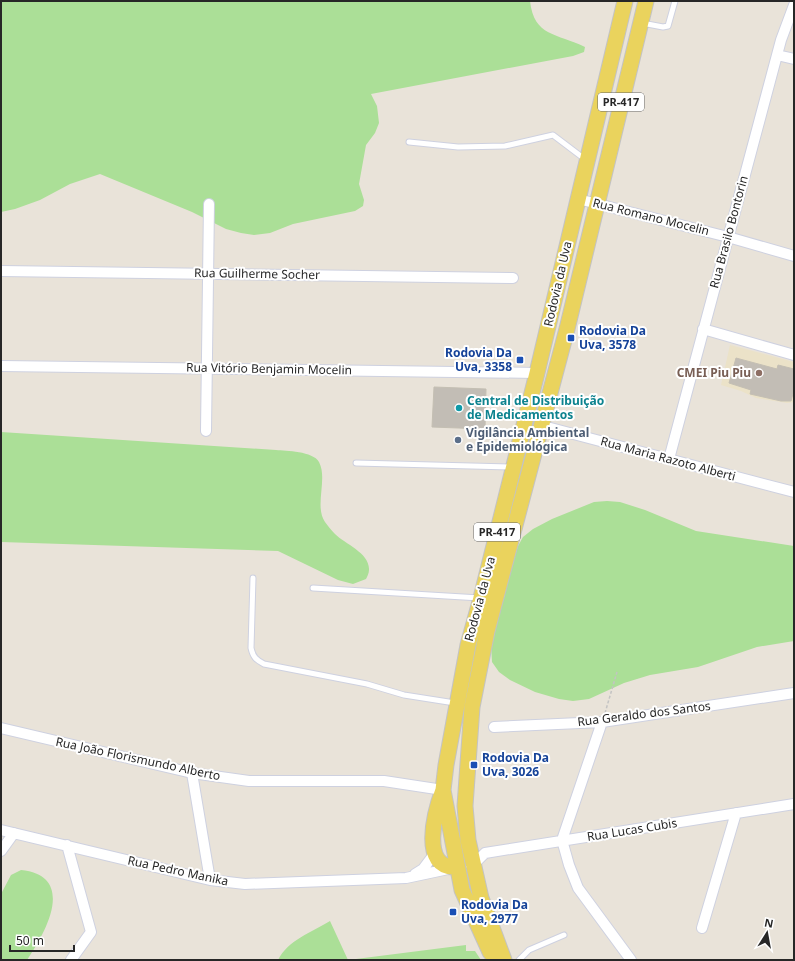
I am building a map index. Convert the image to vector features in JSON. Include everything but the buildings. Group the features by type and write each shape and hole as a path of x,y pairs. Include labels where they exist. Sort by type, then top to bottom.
{"main road":[{"name":"Rodovia da Uva","path":"497,960 490,952 462,890 443,790 456,703 468,645 537,373 625,1"},
{"name":"Rodovia da Uva","path":"504,960 481,898 468,840 465,806 472,707 486,639 543,426 646,1"},
{"path":"443,790 434,818 433,835 435,854 440,863 445,867 457,868"}],"street":[{"name":"Rua Brasilo Bontorin","path":"669,459 777,55 794,5"},
{"path":"777,55 794,59"},
{"name":"Rua Romano Mocelin","path":"578,199 728,237 794,256"},
{"path":"206,431 209,204"},
{"name":"Rua Guilherme Socher","path":"1,271 513,278"},
{"path":"703,329 794,355"},
{"name":"Rua Vitório Benjamin Mocelin","path":"1,366 537,373"},
{"name":"Rua Maria Razoto Alberti","path":"543,426 794,492"},
{"name":"Rua Geraldo dos Santos","path":"494,727 602,722 794,693"},
{"path":"602,722 562,840 569,865 578,888 631,960"},
{"name":"Rua João Florismundo Alberto","path":"1,728 192,773 249,782 384,781 443,790"},
{"path":"192,773 210,880"},
{"name":"Rua Lucas Cubis","path":"474,864 485,853 794,804"},
{"path":"702,928 736,813"},
{"name":"Rua Pedro Manika","path":"1,830 210,880 245,884 406,878 474,864"},
{"path":"1,851 14,833"},
{"path":"67,845 91,932 71,960"},
{"name":"Rua Pedro Manika","path":"406,878 423,869 435,854"}],"lane":[{"path":"641,23 663,27 668,26 675,1"},
{"path":"409,142 458,147 505,146 553,135 587,161"},
{"path":"356,463 512,468"},
{"path":"253,578 251,648 252,655 257,661 264,664 371,685 404,695 456,703"},
{"path":"314,588 481,598"},
{"path":"519,960 529,950 564,935"}],"path":[{"path":"602,722 618,672"}],"shaded area":[{"name":"CMEI Piu Piu","path":"730,345 794,362 794,402 787,403 756,398 741,391 721,385"}],"green space":[{"path":"1,1 530,1 532,13 542,28 556,36 585,47 584,52 573,56 371,94 377,106 379,123 375,133 366,145 359,184 364,200 363,206 355,211 293,224 270,233 254,235 226,229 192,212 100,174 70,184 40,200 15,209 1,212"},
{"path":"1,432 299,452 311,456 316,458 321,469 322,516 325,522 339,538 356,549 366,559 369,570 368,575 366,579 353,584 338,580 278,551 1,542"},
{"path":"594,502 620,502 645,510 696,531 794,546 794,641 757,647 698,667 650,675 624,683 589,699 573,701 559,699 535,692 510,680 499,672 492,662 491,644 511,567 518,546 523,537 533,529 552,519"},
{"path":"21,870 38,874 48,883 53,894 52,907 42,935 27,960 1,960 1,894 11,875"},
{"path":"330,921 348,960 278,960 282,953 294,942"},
{"path":"466,945 466,951 475,951 481,960 348,960"}],"place":[{"name":"Rodovia Da Uva, 3578","path":"571,338"},
{"name":"Rodovia Da Uva, 3358","path":"520,360"},
{"name":"CMEI Piu Piu","path":"759,373"},
{"name":"Central de Distribuição de Medicamentos","path":"459,408"},
{"name":"Vigilância Ambiental e Epidemiológica","path":"458,440"},
{"name":"Rodovia Da Uva, 3026","path":"474,765"},
{"name":"Rodovia Da Uva, 2977","path":"453,912"}]}
